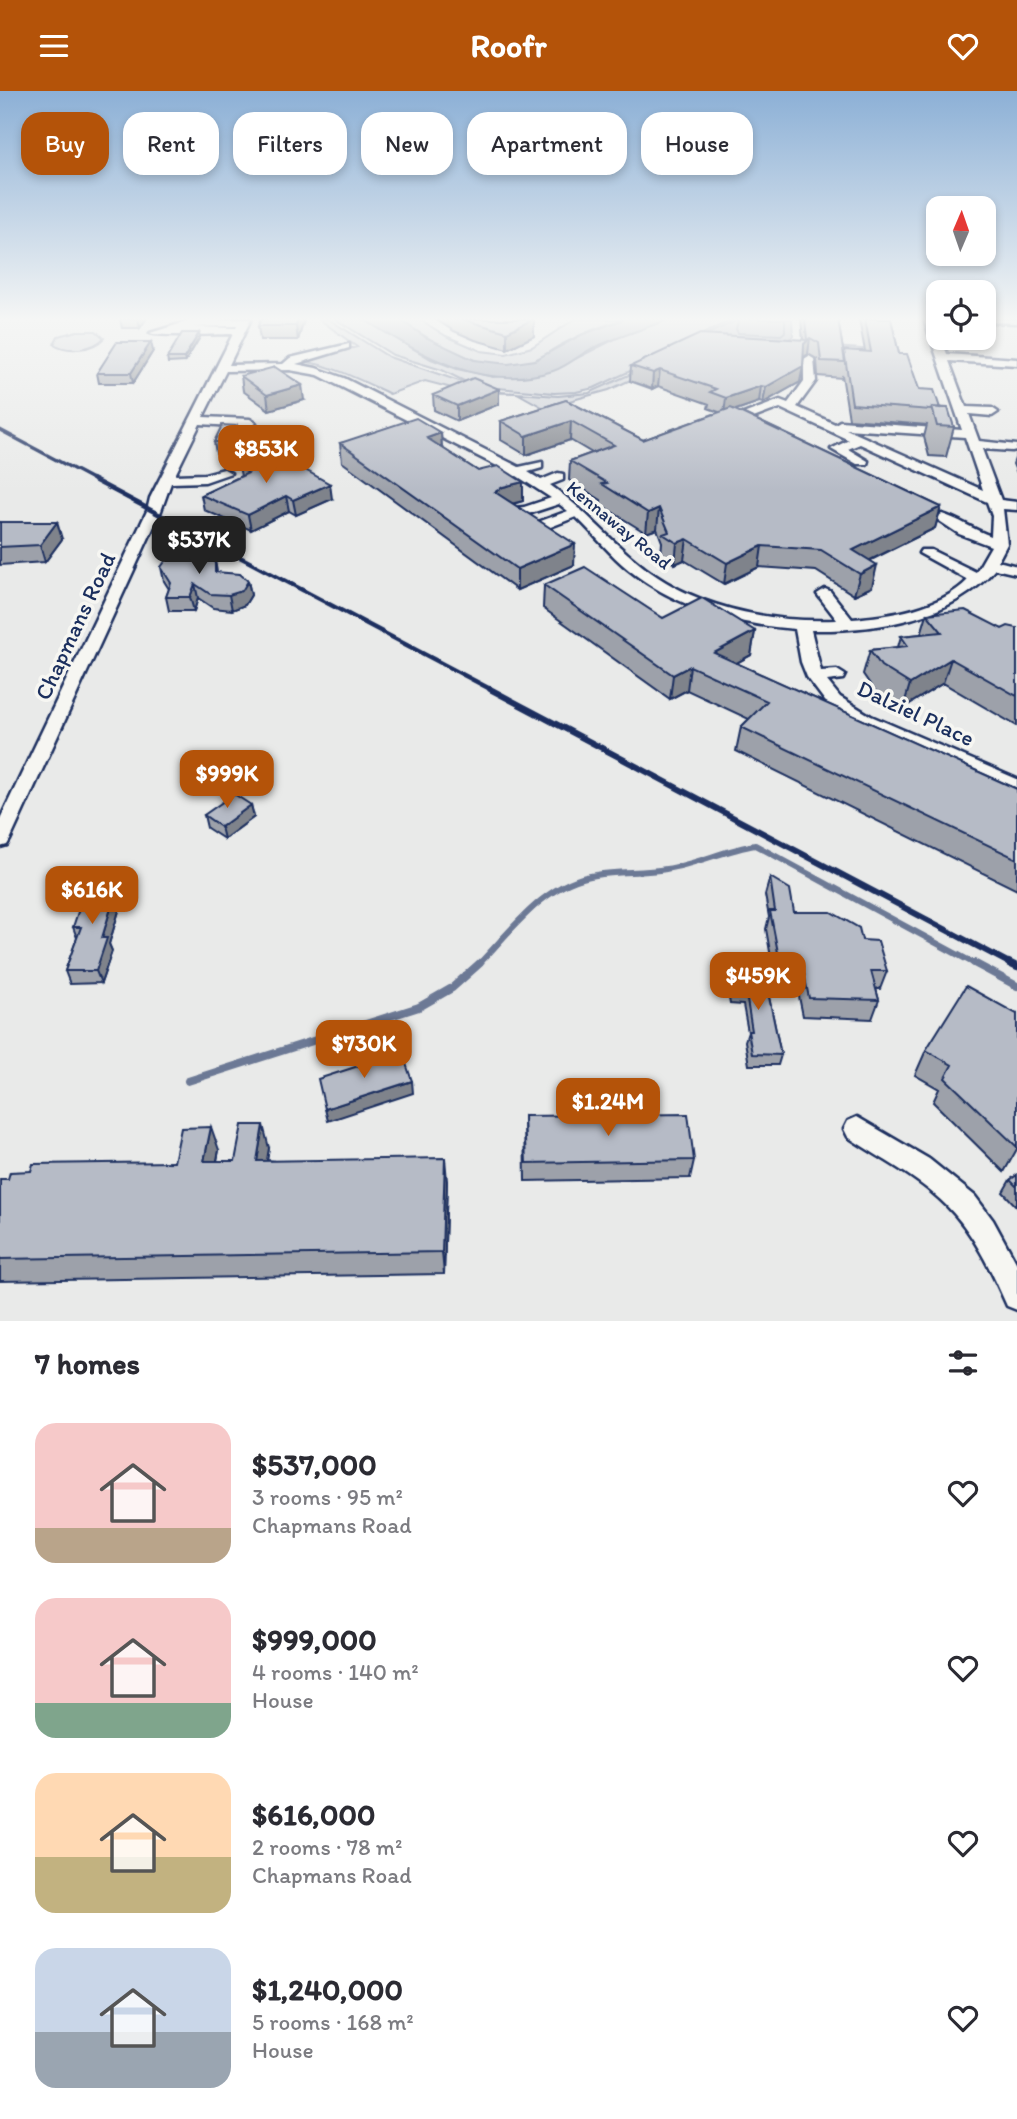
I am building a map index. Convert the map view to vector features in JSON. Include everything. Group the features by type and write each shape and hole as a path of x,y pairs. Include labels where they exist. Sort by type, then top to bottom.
{"street":[{"name":"Chapmans Road","path":"0,840 218,376"},
{"name":"Kennaway Road","path":"332,376 488,456 537,485 577,512 630,563 687,598 802,624 848,624 889,619 936,605 961,594 979,579 991,564 1000,544"},
{"path":"792,407 810,381 810,376"},
{"path":"942,518 964,531 1000,544 1002,532 994,502 962,410 946,376"},
{"path":"707,423 740,419 780,404 838,423 973,439 1013,447"},
{"path":"962,410 992,412"},
{"path":"168,479 205,478 249,458 257,444 248,429 196,420"},
{"path":"838,423 860,440 994,502 1017,506"},
{"path":"860,440 837,449 862,461"},
{"path":"469,462 488,456"},
{"path":"494,480 537,465"},
{"path":"537,485 558,477"},
{"path":"508,512 525,511 559,500"},
{"path":"543,524 577,512"},
{"path":"926,552 979,579"},
{"path":"991,564 1017,571"},
{"path":"825,594 848,624"},
{"path":"936,605 957,618"},
{"path":"889,619 902,633"},
{"name":"Dalziel Place","path":"802,624 815,677 835,701 847,710 910,732 1017,787"},
{"path":"815,677 837,674"},
{"path":"857,1129 934,1178 955,1195 989,1238 1017,1296"}],"shaded area":[{"path":"353,376 445,376 488,391 516,393 467,392 425,381 390,394"},
{"path":"455,376 619,376 594,388 576,392 554,393 474,386"},
{"path":"626,376 638,376 609,390 544,408 517,393 558,396 589,393"}],"building":[{"path":"242,376 289,376 302,385 267,395"},
{"path":"679,376 785,376 766,387 761,386 726,398 710,392 716,389"},
{"path":"848,376 915,376 919,389 934,390 940,408 932,407 931,410 852,404"},
{"path":"473,378 499,389 457,406 433,395"},
{"path":"566,400 643,440 731,408 941,507 853,550 877,565 860,574 821,550 762,546 727,563 687,539 677,543 663,534 669,532 659,508 648,513 602,484 607,483 570,461 614,445 571,421 526,436 501,421"},
{"path":"932,407 948,408 954,427 937,426"},
{"path":"416,418 441,433 427,438 478,471 498,466 523,482 495,492 575,544 517,569 340,443"},
{"path":"222,425 237,426 230,442 214,442"},
{"path":"275,453 330,484 293,500 286,496 248,515 201,495 248,473 239,467"},
{"path":"0,522 57,522 40,545 0,547"},
{"path":"181,553 206,553 215,560 215,572 240,574 248,581 242,591 229,595 210,594 195,584 190,597 166,597 171,583 161,567 167,559"},
{"path":"585,567 663,618 702,598 755,631 714,653 1017,789 1017,859 741,727 767,701 690,666 673,675 544,585"},
{"path":"965,610 1002,629 1008,626 1017,628 1017,696 951,659 910,684 881,666 870,650 908,646 901,636 942,632 927,614"},
{"path":"234,794 251,805 221,827 204,815"},
{"path":"770,877 790,889 794,912 831,912 859,928 862,940 878,941 887,971 871,971 879,1000 809,998 803,969 781,968 770,911 775,911"},
{"path":"119,881 102,938 107,938 96,971 65,971 81,927 73,927 88,882"},
{"path":"729,972 764,973 781,1055 752,1054 748,1031 752,1031 746,994 732,994"},
{"path":"966,986 1017,1014 1017,1147 945,1078 952,1065 926,1050"},
{"path":"402,1052 412,1081 325,1109 318,1079"},
{"path":"688,1114 694,1160 526,1163 524,1116"},
{"path":"242,1125 263,1125 257,1161 445,1158 442,1252 0,1259 0,1179 8,1179 10,1172 31,1171 33,1164 174,1162 181,1128 211,1127 204,1161 235,1161"},
{"path":"1017,1175 1017,1187 1010,1180"}],"waterway":[{"path":"479,964 531,909 545,897 578,879 666,869 755,845 977,965"},
{"path":"974,963 1017,986"},
{"path":"188,1081 419,1007 452,988 479,964"}],"railway":[{"path":"0,430 96,481"},
{"path":"92,479 494,691"},
{"path":"490,689 1013,965"},
{"path":"1009,963 1013,965"},
{"path":"1013,965 1017,967"}]}
